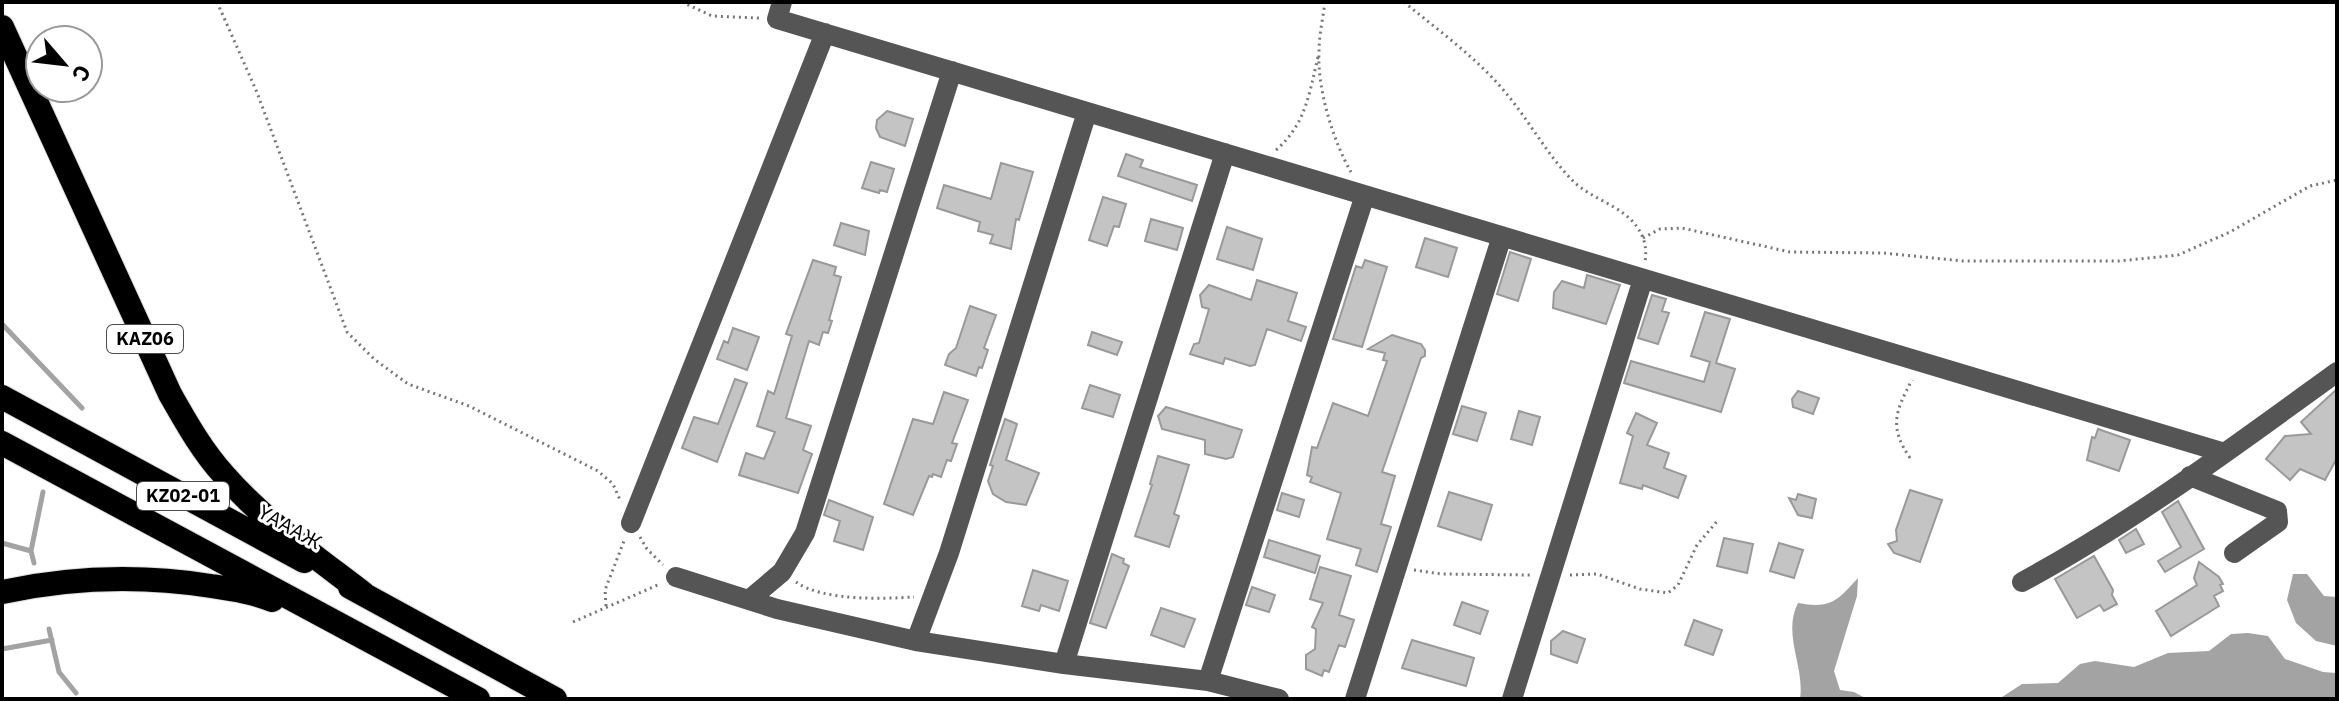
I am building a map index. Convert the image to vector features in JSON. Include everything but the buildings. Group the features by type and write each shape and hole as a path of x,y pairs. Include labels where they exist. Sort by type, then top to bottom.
{"highway":[{"name":"KАZ06","path":"2,27 170,394 193,434 222,474 250,503 364,594"},
{"name":"ҮАААЖ","path":"2,397 555,699"},
{"name":"KZ02-01","path":"2,443 478,699"},
{"path":"2,592 65,582 149,578 202,584 266,597 338,624"}],"street":[{"path":"780,10 825,33 2225,453"},
{"path":"631,523 825,33"},
{"path":"749,600 782,572 805,533 952,71"},
{"path":"916,641 1087,112"},
{"path":"1064,664 1225,153"},
{"path":"1208,681 1365,195"},
{"path":"1355,699 1502,236"},
{"path":"1512,699 1643,279"},
{"path":"2022,582 2073,554 2225,453 2337,372"},
{"path":"2190,476 2277,511 2278,522 2234,553"},
{"path":"676,577 749,600 916,641 1064,664 1208,681 1279,699"}],"path":[{"path":"217,2 256,90 347,332 374,359 408,384 469,406 598,471 613,484 647,549 676,577 573,622"},
{"path":"682,2 712,16 780,10"},
{"path":"1260,164 1286,141 1304,115 1319,53 1325,2"},
{"path":"1404,2 1505,92 1570,179 1586,193 1637,225 1647,248 1643,279"},
{"path":"1319,53 1326,104 1345,161 1365,195"},
{"path":"1643,238 1660,229 1682,228 1790,252 1883,253 1963,261 2119,261 2178,255 2230,232 2310,186 2337,180"},
{"path":"1910,458 1897,439 1896,422 1903,397 1922,362"},
{"path":"1397,567 1441,574 1597,574 1640,589 1668,593 1678,585 1697,545 1719,519"},
{"path":"606,607 605,590 631,523"},
{"path":"782,572 817,593 893,598 933,595"}],"shaded area":[{"path":"2293,574 2307,574 2324,596 2337,597 2337,646 2316,641 2296,623 2287,600"},
{"path":"1858,578 1857,596 1834,671 1840,690 1854,692 1867,699 1800,699 1800,675 1792,627 1798,603 1826,604"},
{"path":"2231,634 2268,636 2285,659 2323,672 2337,673 2337,699 1999,699 2022,684 2058,683 2080,664 2095,661 2134,667 2168,653 2209,651"}],"waterway":[{"path":"2,324 82,408"},
{"path":"34,563 31,551 43,492"},
{"path":"2,543 31,551"},
{"path":"49,629 59,672 76,693"},
{"path":"2,649 52,640"}]}
